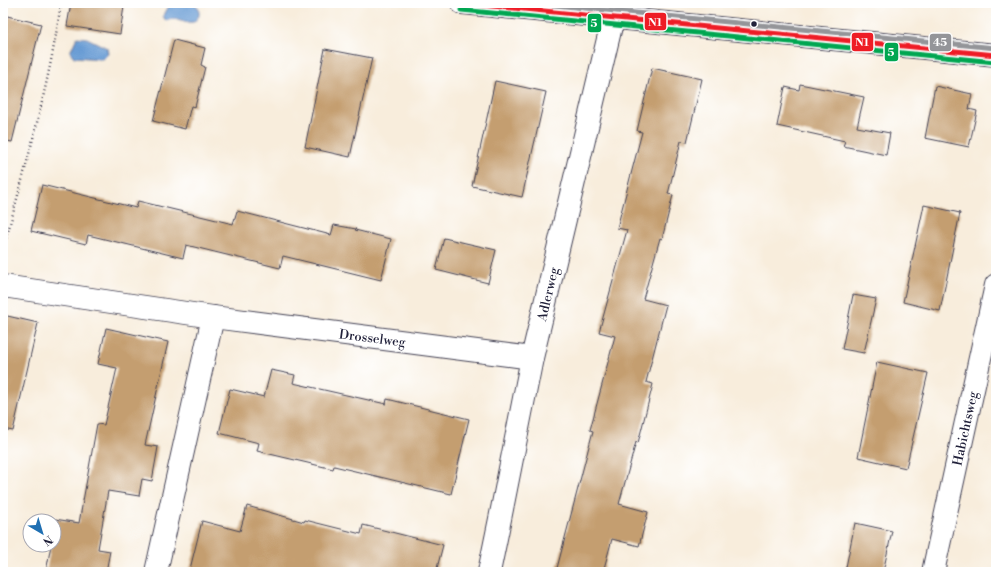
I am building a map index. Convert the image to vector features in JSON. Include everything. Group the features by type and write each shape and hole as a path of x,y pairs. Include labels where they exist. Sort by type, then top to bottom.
{"street":[{"path":"462,3 996,55"},
{"name":"Adlerweg","path":"489,572 532,358 613,18"},
{"name":"Habichtsweg","path":"933,572 996,285"},
{"name":"Drosselweg","path":"3,286 213,317 532,358"},
{"path":"156,572 213,317"}],"path":[{"path":"3,250 38,120 62,3"}],"water":[{"path":"171,3 193,3 199,8 199,16 194,22 187,22 178,19 166,21 163,16"},
{"path":"77,37 87,38 107,48 108,54 102,59 74,57 70,52"}],"building":[{"path":"71,3 102,3 124,6 120,34 67,26"},
{"path":"3,15 41,24 12,142 3,140"},
{"path":"174,40 205,48 201,65 205,67 195,107 191,106 185,129 153,121"},
{"path":"325,49 372,58 350,157 305,147"},
{"path":"652,68 702,79 687,142 681,141 668,194 673,195 662,239 660,238 643,299 666,305 646,382 653,384 638,443 636,442 619,504 648,512 639,546 612,539 603,572 556,572 593,431 590,430 615,336 599,332 627,230 617,228 642,132 637,131"},
{"path":"495,81 546,92 522,197 472,186"},
{"path":"800,84 864,97 857,127 890,133 886,155 843,146 845,141 777,126 785,87 799,90"},
{"path":"935,86 972,94 969,109 977,111 969,147 925,138"},
{"path":"42,185 136,208 138,201 233,224 237,211 331,235 334,225 356,229 355,230 391,239 381,280 283,256 280,268 186,245 183,258 88,235 86,244 31,231"},
{"path":"924,205 960,213 940,311 903,302"},
{"path":"444,238 496,250 488,283 436,270"},
{"path":"853,295 876,299 864,353 842,349"},
{"path":"3,315 38,323 13,431 3,429"},
{"path":"106,328 168,342 145,445 158,447 152,481 142,479 139,496 108,491 98,549 110,551 106,572 46,572 50,553 62,553 62,520 79,523 97,424 104,425 117,368 98,364"},
{"path":"877,362 928,373 906,468 858,457"},
{"path":"271,370 295,375 293,383 386,404 387,399 469,419 451,494 334,466 333,469 257,451 259,443 219,433 230,389 264,397"},
{"path":"247,506 304,522 305,520 361,534 363,525 443,545 436,572 203,572 190,569 202,521 240,531"},
{"path":"855,523 892,531 883,572 845,572"}],"transit line":[{"name":"N1","path":"462,3 996,55"},
{"name":"45","path":"534,3 996,48"},
{"name":"5","path":"461,10 995,62"}]}
